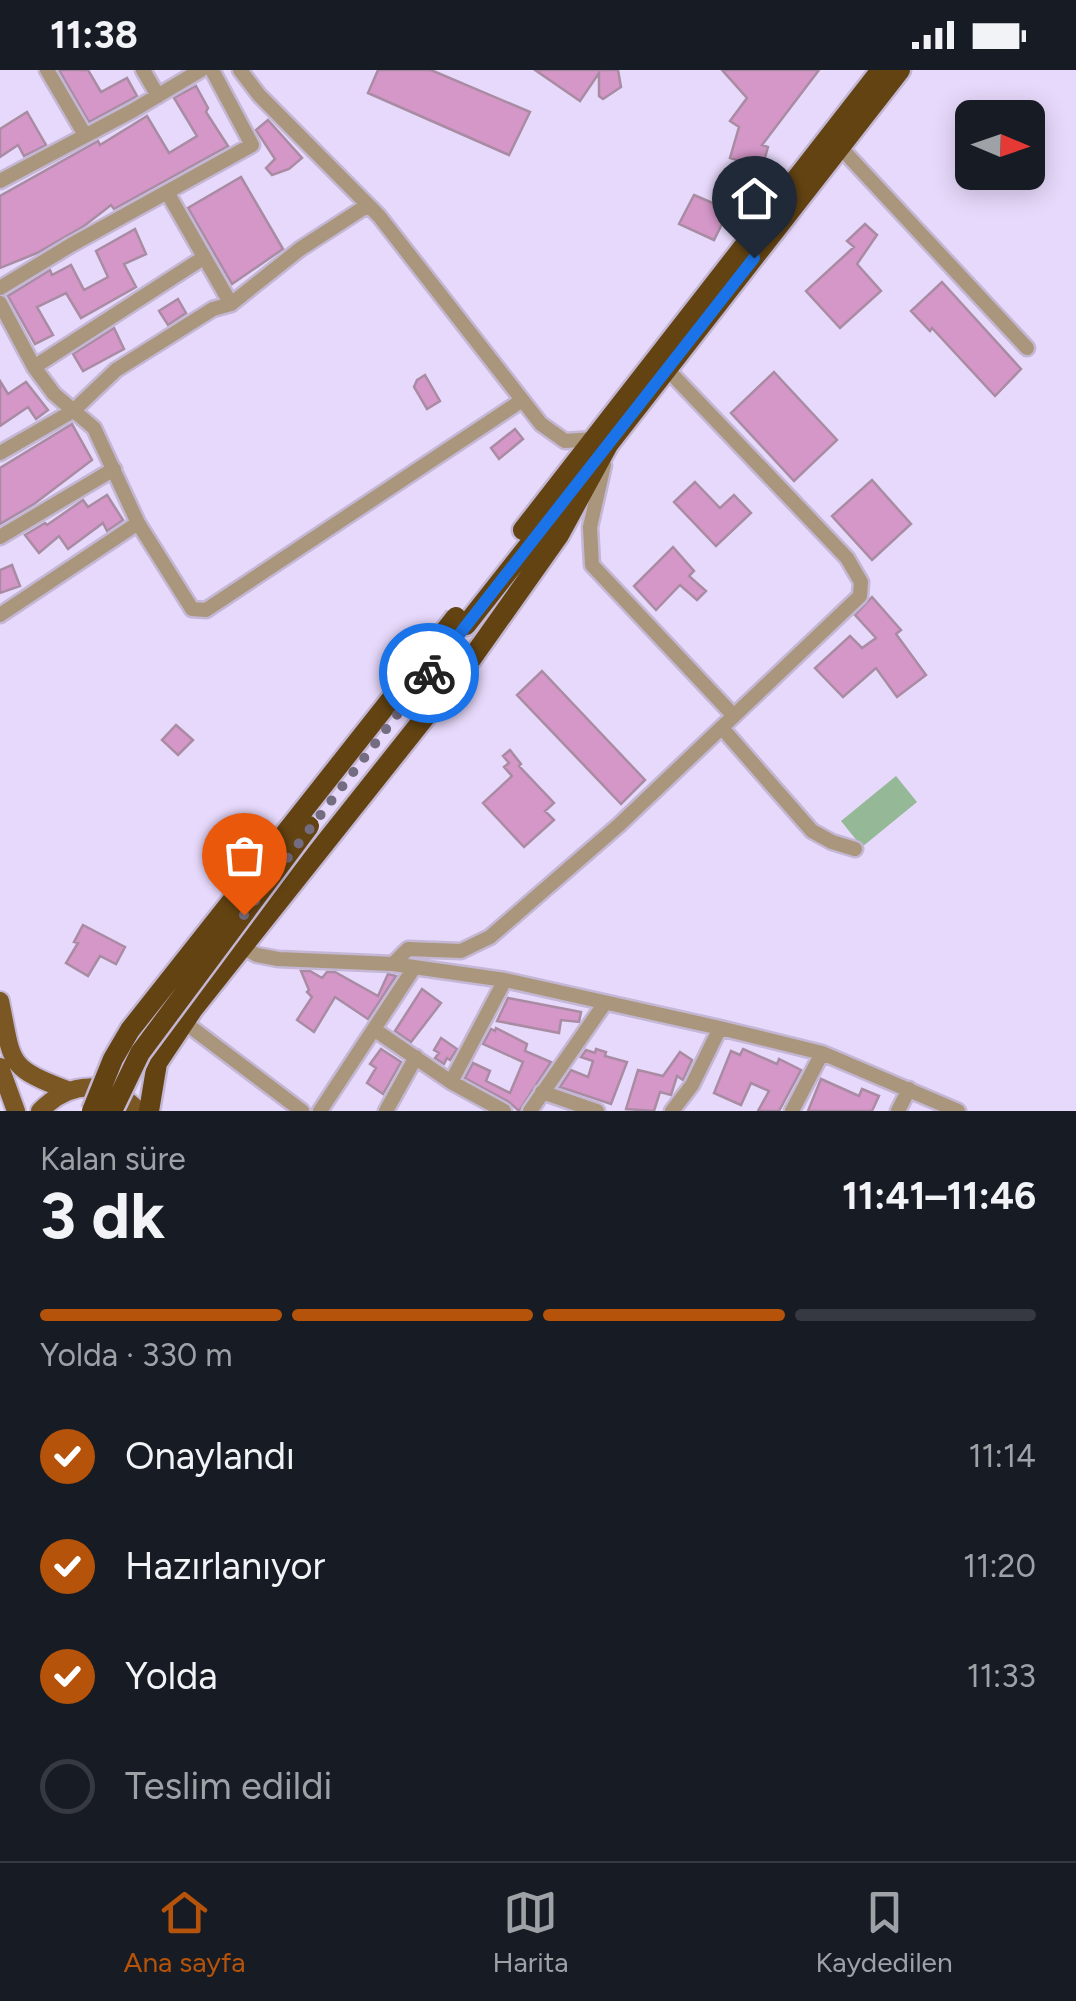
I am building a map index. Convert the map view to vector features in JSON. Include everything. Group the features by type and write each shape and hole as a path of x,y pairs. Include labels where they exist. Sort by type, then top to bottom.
{"highway":[{"path":"92,1111 113,1059 130,1030 602,442 881,70"},
{"path":"148,1111 157,1063 184,1022 472,658 559,535 602,442 667,369 900,70"},
{"path":"112,1111 140,1053 461,621"}],"main road":[{"path":"0,1001 11,1056 22,1070 67,1090"},
{"path":"0,1067 16,1111"},
{"path":"40,1111 67,1090 86,1086 105,1088 122,1096 138,1111"}],"street":[{"path":"46,70 85,135"},
{"path":"143,70 158,96"},
{"path":"0,181 201,70"},
{"path":"0,288 252,145 212,70"},
{"path":"240,70 368,205 540,424 564,441 602,442 590,527 592,564 734,716"},
{"path":"840,147 1027,348"},
{"path":"168,192 231,304"},
{"path":"0,453 73,411 116,370 213,309 231,304 300,249 368,205"},
{"path":"34,367 203,258"},
{"path":"0,304 34,367 54,394 94,428 138,523 192,609 206,610 521,401"},
{"path":"393,964 408,949 462,951 480,944 607,836 860,596 861,582 847,558 667,369"},
{"path":"0,537 114,469"},
{"path":"0,614 138,523"},
{"path":"722,728 812,830 832,842 856,849"},
{"path":"242,946 268,958 393,964 505,980 720,1028 822,1054 958,1111"},
{"path":"320,1111 414,968"},
{"path":"451,1082 505,980"},
{"path":"530,1111 604,1002"},
{"path":"184,1022 302,1111"},
{"path":"672,1111 692,1085 720,1028"},
{"path":"376,1030 451,1082 504,1111"},
{"path":"792,1111 822,1054"},
{"path":"386,1111 416,1057"},
{"path":"898,1111 909,1089"},
{"path":"542,1092 597,1111"}],"green space":[{"path":"896,776 917,802 862,847 841,821"}],"building":[{"path":"59,70 88,70 101,92 127,78 137,96 89,122"},
{"path":"378,70 431,70 530,112 509,155 368,93"},
{"path":"535,70 618,70 621,87 603,99 599,96 599,73 580,101"},
{"path":"722,70 819,70 762,145 768,147 762,168 730,158 739,127 730,121 747,98"},
{"path":"196,86 208,108 206,112 228,146 114,209 111,205 37,253 0,268 0,196 98,141 100,145 147,116 169,153 197,136 174,98"},
{"path":"27,112 46,145 24,156 18,145 0,157 0,129"},
{"path":"268,120 302,158 289,169 272,175 266,168 275,159 256,130"},
{"path":"241,177 283,249 232,284 188,208"},
{"path":"694,195 729,210 714,240 679,224"},
{"path":"865,224 877,235 857,264 881,291 840,328 806,291 854,247 847,241"},
{"path":"135,229 146,254 124,264 136,287 81,318 66,293 37,307 53,335 35,344 8,296 50,270 52,275 71,265 84,290 108,277 96,251"},
{"path":"942,282 1021,369 995,396 911,311"},
{"path":"178,299 186,313 168,325 159,311"},
{"path":"114,328 124,349 83,371 73,354"},
{"path":"774,372 837,440 794,481 731,413"},
{"path":"425,375 440,401 427,409 414,387"},
{"path":"0,381 8,394 26,382 48,410 36,419 28,407 0,426"},
{"path":"72,424 92,460 0,524 0,468"},
{"path":"515,429 523,439 499,459 491,448"},
{"path":"872,480 911,524 872,560 832,516"},
{"path":"695,482 720,508 734,495 751,513 716,546 674,502"},
{"path":"107,495 123,520 107,531 103,523 68,549 59,536 39,553 25,535 83,500 88,507"},
{"path":"673,547 694,571 689,576 706,591 697,600 680,585 656,610 634,586"},
{"path":"12,565 20,586 0,593 0,570"},
{"path":"872,597 901,630 896,634 926,675 897,697 876,668 843,697 815,668 850,636 862,648 876,638 855,615"},
{"path":"542,671 645,780 621,804 517,695"},
{"path":"176,725 193,740 178,755 162,740"},
{"path":"510,750 519,766 554,803 545,811 554,820 524,847 483,803 512,776 504,767 509,763 503,756"},
{"path":"83,925 125,947 116,964 100,956 88,976 66,963"},
{"path":"301,971 322,978 327,972 335,972 378,996 388,974 396,976 368,1019 335,997 314,1032 297,1020 312,997"},
{"path":"422,989 441,1003 411,1042 395,1031"},
{"path":"508,998 581,1012 579,1022 561,1020 559,1033 497,1021"},
{"path":"491,1029 527,1044 525,1051 551,1062 519,1111 465,1078 473,1063 490,1071 486,1081 510,1093 523,1062 483,1044"},
{"path":"441,1038 457,1049 444,1064 435,1058 439,1053 434,1050"},
{"path":"381,1049 401,1062 383,1094 367,1083 376,1068 370,1064"},
{"path":"596,1049 627,1062 611,1104 560,1087 571,1070 588,1077 593,1061 581,1057 586,1050 595,1053"},
{"path":"743,1049 801,1070 779,1111 758,1111 769,1091 751,1083 741,1105 714,1093 731,1051 740,1055"},
{"path":"680,1052 692,1060 683,1080 677,1076 671,1095 660,1092 654,1111 626,1109 638,1070 663,1076"},
{"path":"821,1079 859,1096 862,1089 879,1096 872,1111 808,1111"}],"way so far":[{"path":"244,915 320,810 429,673"}],"route":[{"path":"429,673 754,258"}]}
